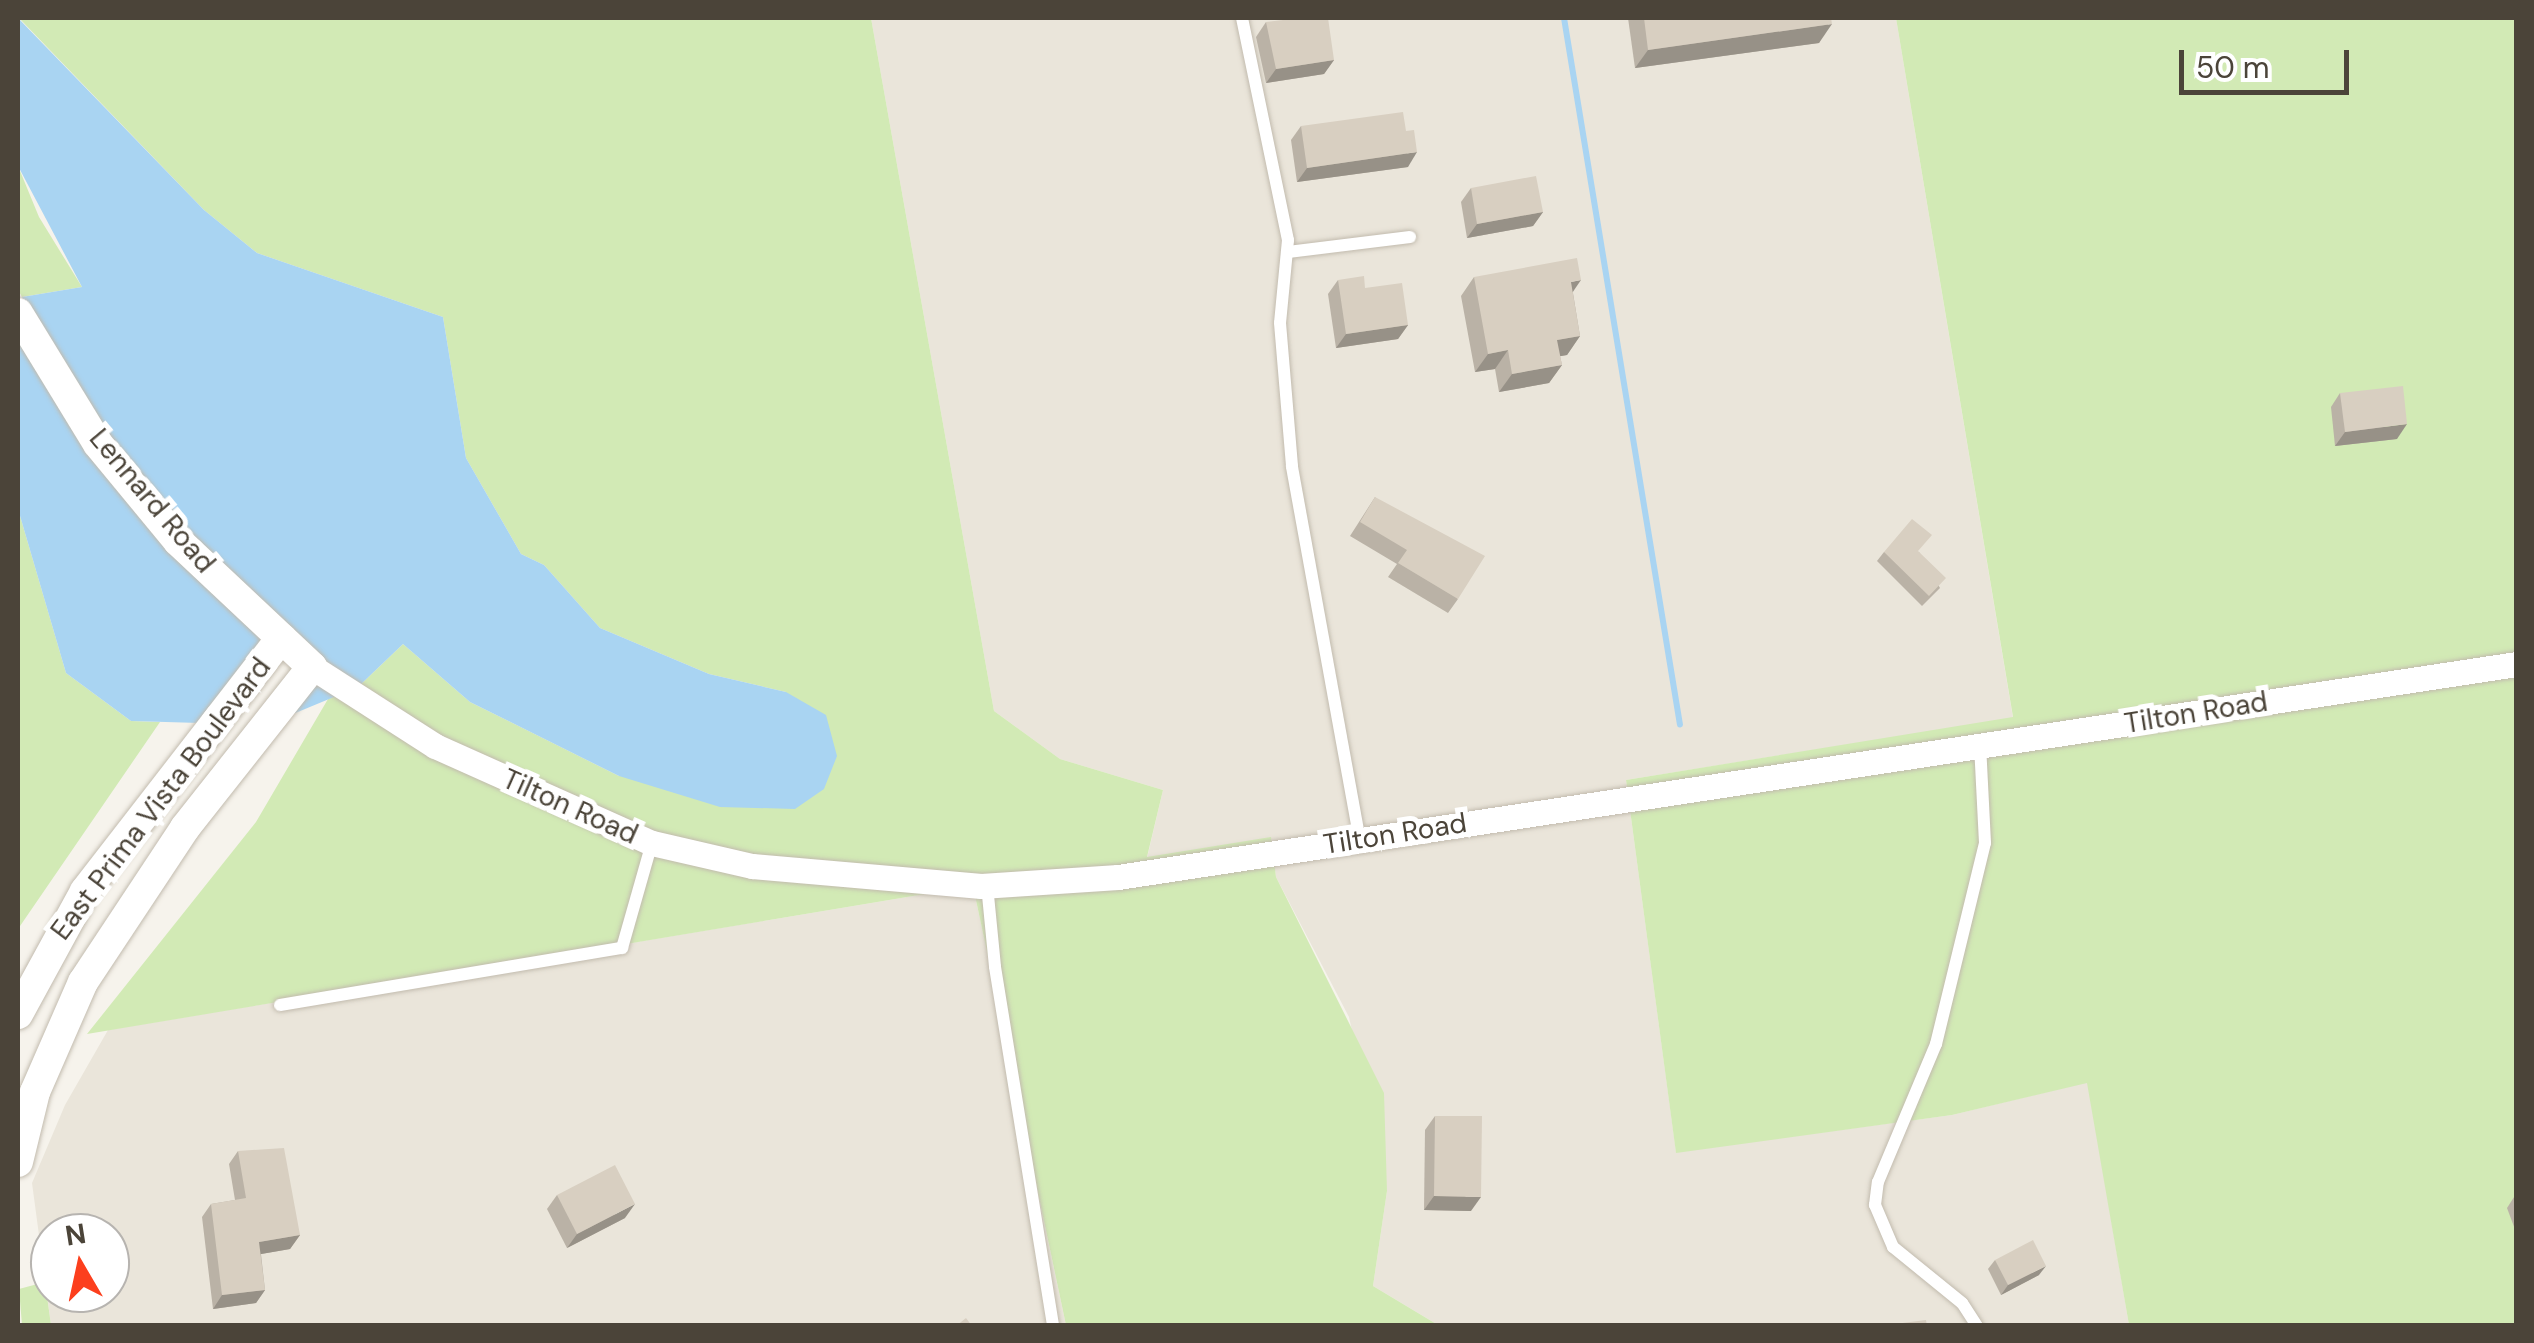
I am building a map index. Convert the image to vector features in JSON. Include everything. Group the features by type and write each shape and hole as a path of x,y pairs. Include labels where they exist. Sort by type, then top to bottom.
{"street":[{"name":"Lennard Road","path":"18,313 110,458 178,541 312,667"},
{"name":"East Prima Vista Boulevard","path":"18,1014 85,891 281,638"},
{"name":"Tilton Road","path":"312,667 435,746 652,843 752,866 874,882 988,886 1118,876 2516,664"},
{"name":"East Prima Vista Boulevard","path":"18,1162 36,1092 83,982 185,828 312,667"}],"lane":[{"path":"1242,18 1288,252 1280,323 1292,468 1360,840"},
{"path":"1288,252 1410,236"},
{"path":"1977,1326 1962,1303 1893,1247 1875,1205 1878,1182 1936,1044 1985,843 1988,785 1980,745"},
{"path":"280,1005 622,948 652,843"},
{"path":"988,886 994,967 1053,1326"}],"shaded area":[{"path":"871,18 1896,18 2013,718 1626,780 1676,1152 1952,1115 2088,1082 2129,1325 1438,1325 1373,1286 1387,1191 1349,1017 1276,877 1271,838 1147,858 1163,790 1060,759 994,711"},
{"path":"973,886 1066,1325 51,1325 49,1313 130,1313 130,1213 36,1213 32,1183 65,1105 108,1030"}],"green space":[{"path":"19,18 871,18 994,711 1060,759 1163,790 1147,857 1271,837 1276,877 1384,1093 1387,1191 1373,1286 1438,1325 1066,1325 973,886 87,1034 256,822 328,699 358,687 403,644 470,702 619,776 786,692 709,674 600,628 544,565 521,554 466,458 443,317 257,253 204,210"},
{"path":"1896,18 2516,18 2516,1325 2129,1325 2087,1083 1952,1115 1676,1153 1626,780 2013,717"},
{"path":"18,166 39,217 82,287 22,297 18,290"},
{"path":"18,509 66,673 131,721 160,722 18,929"},
{"path":"30,1286 30,1313 49,1313 51,1325 22,1325 19,1289"}],"water":[{"path":"18,18 204,210 257,253 443,317 466,458 521,554 544,565 600,628 709,674 786,692 826,715 837,756 824,789 795,809 720,807 619,776 470,702 403,644 358,687 293,714 314,685 108,436 22,297 82,287 18,166"},
{"path":"18,336 264,639 200,723 131,721 66,673 18,509"}],"building":[{"path":"1328,18 1334,60 1276,69 1266,22"},
{"path":"1644,18 1831,18 1832,24 1648,50"},
{"path":"1403,112 1406,131 1414,130 1417,152 1307,168 1301,126"},
{"path":"1536,176 1543,212 1477,224 1471,188"},
{"path":"1577,258 1581,280 1571,282 1580,336 1557,340 1562,365 1512,374 1508,350 1488,354 1474,277"},
{"path":"1364,276 1365,288 1402,283 1408,325 1346,334 1338,280"},
{"path":"2403,386 2407,424 2345,432 2340,393"},
{"path":"1375,497 1485,556 1458,599 1398,563 1407,550 1360,522"},
{"path":"1912,519 1932,535 1918,551 1946,578 1929,596 1884,552"},
{"path":"1435,1116 1482,1116 1481,1197 1434,1196"},
{"path":"284,1148 300,1235 259,1242 265,1290 222,1295 211,1204 246,1198 238,1151"},
{"path":"615,1165 635,1204 577,1234 557,1195"},
{"path":"2033,1240 2046,1266 2008,1285 1995,1260"},
{"path":"966,1318 972,1326 956,1326"},
{"path":"1926,1320 1927,1326 1879,1326"}],"waterway":[{"path":"1564,18 1680,725"}]}
